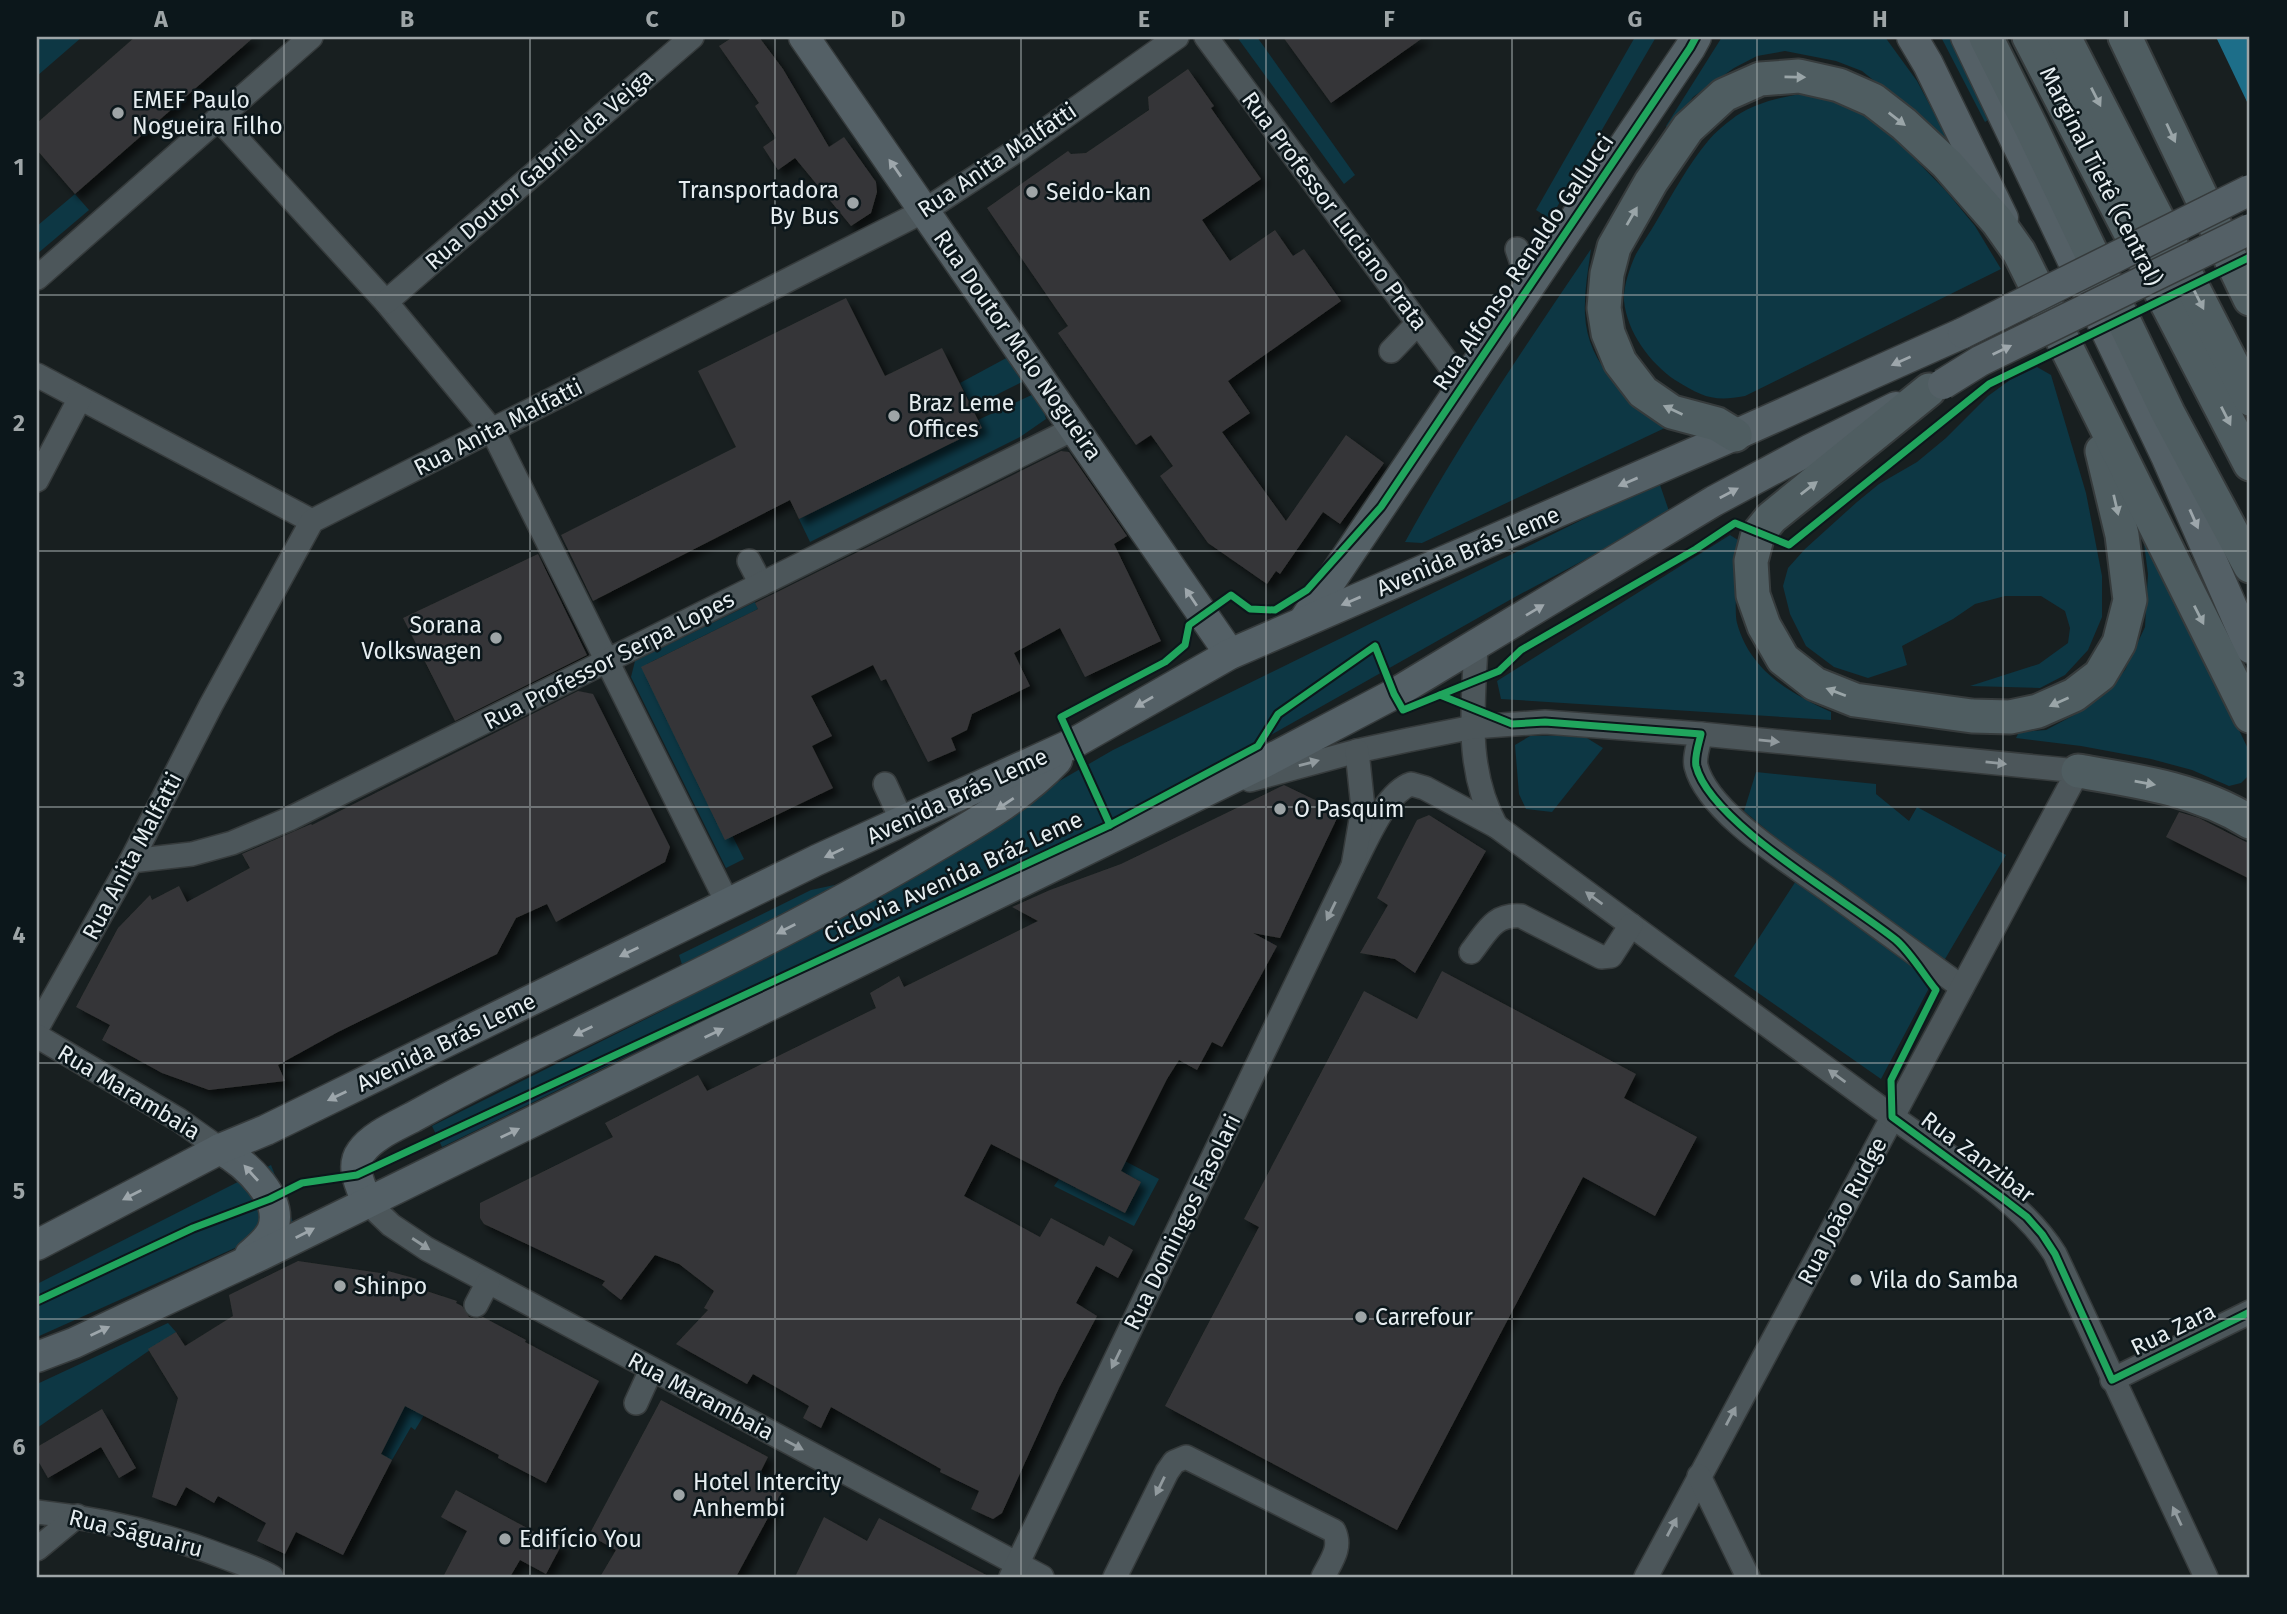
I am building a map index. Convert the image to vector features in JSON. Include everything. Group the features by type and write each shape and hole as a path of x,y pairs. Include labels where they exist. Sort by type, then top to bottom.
{"highway":[{"path":"1986,37 2168,413 2250,566"},
{"name":"Marginal Tietê (Central)","path":"2029,37 2250,464"},
{"path":"2064,37 2250,399"},
{"path":"2125,37 2250,299"},
{"path":"1735,435 1717,424 1672,412 1643,391 1619,362 1608,333 1604,308 1607,274 1614,247 1651,182 1688,128 1724,95 1760,79 1799,76 1839,85 1873,100 1904,124 1947,164 1997,221 2019,252 2250,716"},
{"path":"1936,387 1778,513 1758,534 1751,561 1754,595 1764,626 1783,659 1815,684 1855,699 1972,716 2010,717 2038,711 2074,695 2100,675 2119,643 2130,600 2122,535 2111,484 2077,369"},
{"path":"2078,771 2161,786 2202,797 2250,822"}],"main road":[{"name":"Rua Doutor Melo Nogueira","path":"804,37 924,211 987,317 1075,428 1230,654"},
{"name":"Rua Alfonso Renaldo Gallucci","path":"1303,622 1696,37"},
{"path":"1912,37 1928,64 2019,252"},
{"path":"1966,37 2166,456 2250,648"},
{"name":"Avenida Brás Leme","path":"37,1245 220,1149 266,1130 902,821 1074,743 1230,654 1963,333 2250,190"},
{"path":"37,1357 74,1343 233,1268 1197,796 1394,694 1714,501 1936,387 1980,361 2250,229"},
{"path":"367,1202 358,1180 356,1163 361,1152 374,1139 463,1090 864,889 1020,794 1074,743"},
{"path":"220,1149 248,1168 270,1199 274,1211 272,1230 267,1238 248,1258 233,1268"}],"street":[{"path":"37,278 311,37"},
{"name":"Rua Doutor Gabriel da Veiga","path":"386,302 692,37"},
{"name":"Rua Anita Malfatti","path":"37,1028 131,861 211,705 312,521 924,211 1020,149 1177,37"},
{"name":"Rua Professor Luciano Prata","path":"1206,37 1464,385"},
{"path":"218,118 386,302 492,430 728,904"},
{"path":"1517,249 1530,287"},
{"path":"1391,351 1418,323"},
{"path":"37,375 312,521"},
{"path":"37,481 80,398"},
{"name":"Rua Professor Serpa Lopes","path":"131,861 192,853 232,843 289,819 1075,428"},
{"path":"749,561 761,584"},
{"path":"1476,646 1473,727 1475,764 1480,789 1496,826"},
{"path":"1197,796 1357,751 1473,727 1545,722 1701,734 2078,771"},
{"path":"1701,734 1695,764 1708,790 1731,816 1786,862 1962,987"},
{"name":"Rua Domingos Fasolari","path":"1353,866 1363,808 1357,751"},
{"name":"Rua João Rudge","path":"1646,1577 2078,771"},
{"path":"885,784 902,821"},
{"name":"Rua Domingos Fasolari","path":"1014,1571 1353,866 1388,802 1398,791 1411,784 1425,788"},
{"name":"Rua Zanzibar","path":"1425,788 1496,826 2027,1217 2055,1254 2206,1577"},
{"path":"1471,952 1495,920 1508,915 1521,916 1601,957 1611,956 1631,925"},
{"name":"Rua Marambaia","path":"37,1036 179,1119 220,1149"},
{"name":"Rua Marambaia","path":"367,1202 391,1225 418,1243 488,1282 1014,1571 1042,1577"},
{"path":"476,1305 488,1282"},
{"name":"Rua Zara","path":"2112,1380 2250,1312"},
{"path":"636,1403 652,1370"},
{"path":"1115,1577 1167,1472 1174,1462 1186,1457 1334,1531 1338,1547 1323,1577"},
{"path":"1699,1476 1748,1577"},
{"name":"Rua Ságuairu","path":"37,1512 77,1516 155,1534 209,1551 272,1577"},
{"path":"37,1549 77,1516"}],"shaded area":[{"path":"37,37 82,37 37,76"},
{"path":"1237,37 1257,37 1355,175 1344,184"},
{"path":"1635,37 1656,37 1550,219 1536,210"},
{"path":"1722,37 1885,37 1917,81 1952,147 1862,71 1836,61 1785,51 1757,56 1734,68 1693,97 1669,130 1666,126"},
{"path":"1941,37 1955,37 1995,115 1985,122"},
{"path":"1807,93 1850,100 1871,114 1946,191 1975,226 2001,269 1745,396 1708,397 1675,380 1657,365 1641,346 1630,324 1624,301 1629,271 1636,254 1680,180 1714,134 1736,116 1753,107 1779,98"},
{"path":"75,194 89,210 37,254 37,226"},
{"path":"1591,249 1585,314 1593,350 1602,366 1625,393 1669,426 1422,543 1405,542 1471,430"},
{"path":"1010,356 1030,378 972,407 960,383"},
{"path":"2037,367 2051,375 2086,493 2102,576 2102,617 2088,650 2065,675 2040,688 1970,686 2039,664 2068,643 2070,628 2065,611 2041,596 2005,596 1975,604 1902,646 1907,665 1868,678 1834,667 1806,646 1790,614 1783,586 1788,568 1857,502 1879,484 1917,462 1946,438 1988,396 2010,380"},
{"path":"1038,392 1046,419 1020,437 810,542 799,519 982,428 978,420"},
{"path":"1659,482 1670,514 1515,597 1200,775 442,1147 432,1126 664,1010 874,888 684,971 679,955 811,890 872,877 883,883 1113,750"},
{"path":"2142,528 2250,753 2250,774 2241,783 2229,786 2192,770 2151,759 2016,738 2019,732 2046,730 2076,714 2104,695 2125,670 2145,627 2148,574"},
{"path":"1730,535 1741,542 1736,616 1743,640 1751,654 1773,678 1801,697 1831,712 1831,720 1501,699 1497,681"},
{"path":"755,602 758,609 647,664 744,859 726,868 631,677 635,661"},
{"path":"1582,735 1603,748 1552,812 1526,809 1519,794 1515,745 1530,736"},
{"path":"1756,772 1876,784 1876,794 1909,821 1917,807 2006,855 1938,971 1881,1079 1734,976 1807,864 1744,811"},
{"path":"1125,1161 1159,1179 1134,1226 1054,1186 1059,1179 1125,1213 1141,1182 1121,1171"},
{"path":"271,1165 293,1222 37,1337 37,1284"},
{"path":"168,1323 176,1332 37,1428 37,1384"},
{"path":"407,1396 429,1407 415,1430 411,1427 392,1460 381,1455"}],"water":[{"path":"2216,37 2250,37 2250,108"}],"building":[{"name":"EMEF Paulo Nogueira Filho","path":"135,37 254,37 75,194 37,150 37,123"},
{"path":"733,37 759,37 783,69 829,147 844,137 876,182 877,192 871,213 851,226 795,158 778,170 763,147 776,138 755,106 759,103 719,46"},
{"path":"1283,37 1424,37 1331,103"},
{"path":"1188,69 1214,106 1211,108 1261,179 1202,220 1230,261 1275,230 1293,256 1304,249 1341,301 1228,381 1250,413 1222,432 1286,521 1346,435 1384,463 1340,524 1323,512 1280,574 1276,571 1267,584 1208,543 1160,476 1173,466 1151,435 1136,445 1058,333 1068,326 987,208 1068,151 1071,154 1086,153 1149,110 1148,97"},
{"path":"846,298 885,376 942,348 982,428 799,519 790,500 593,601 561,535 736,447 698,371"},
{"path":"1061,451 1069,452 1127,536 1114,544 1161,641 1085,677 1060,628 1014,653 1030,686 972,714 967,730 951,738 956,750 928,762 886,679 881,681 873,665 811,696 832,736 812,746 833,788 725,840 641,667 758,609 755,603"},
{"name":"Sorana Volkswagen","path":"538,554 587,655 455,721 403,618"},
{"path":"578,691 593,694 670,847 665,862 556,922 547,904 516,918 497,954 338,1032 278,1065 285,1081 209,1090 162,1073 102,1040 110,1025 76,1007 118,928 150,895 152,900 179,886 187,902 250,868 242,854 312,825"},
{"path":"1284,785 1340,812 1280,938 1253,933 1277,946 1222,1047 1212,1042 1197,1070 1179,1060 1167,1079 1121,1171 1141,1182 1125,1213 991,1144 964,1196 1040,1237 1051,1218 1104,1246 1109,1236 1133,1250 1118,1278 1096,1266 1076,1303 1097,1316 1059,1388 1002,1513 993,1519 971,1509 979,1491 940,1472 941,1469 831,1407 821,1428 803,1418 809,1406 753,1374 747,1384 676,1344 708,1310 704,1308 714,1291 679,1264 655,1255 621,1300 602,1285 605,1281 484,1224 480,1218 480,1203 613,1137 605,1123 698,1075 707,1091 876,1008 870,993 899,976 904,987 1038,921 1012,907 1121,864"},
{"path":"2179,812 2199,818 2250,844 2250,879 2166,837"},
{"path":"1429,815 1486,851 1415,973 1395,959 1360,953 1388,905 1377,898 1417,820"},
{"name":"Carrefour","path":"1442,971 1636,1074 1624,1098 1697,1137 1655,1216 1583,1177 1397,1530 1165,1406 1259,1227 1244,1219 1364,991 1417,1019"},
{"path":"298,1261 387,1274 388,1271 417,1279 414,1287 457,1301 469,1317 483,1317 599,1381 546,1483 405,1406 381,1454 392,1460 343,1555 296,1532 285,1554 257,1541 266,1523 218,1496 214,1503 186,1487 176,1506 152,1497 178,1398 148,1349 176,1332 185,1346 233,1316 229,1295"},
{"name":"Hotel Intercity Anhembi","path":"661,1400 768,1457 758,1477 783,1490 736,1577 600,1577 616,1550 589,1535"},
{"path":"102,1409 136,1468 119,1478 101,1447 48,1478 37,1459 37,1447"},
{"name":"Edifício You","path":"456,1490 561,1546 546,1574 520,1560 510,1577 443,1577 467,1531 441,1517"},
{"path":"824,1517 867,1541 879,1518 990,1577 795,1577"}],"cycle path":[{"path":"1110,825 1061,717 1165,662 1185,645 1189,625 1231,595 1250,609 1275,610 1307,590 1381,507 1696,37"},
{"name":"Ciclovia Avenida Bráz Leme","path":"37,1301 193,1228 270,1199 302,1183 357,1175 1110,825 1258,746 1278,714 1375,646 1403,710 1499,671 1521,650 1696,549 1735,523 1789,545 1989,384 2250,257"},
{"path":"1440,695 1512,724 1545,722 1701,734 1696,766 1707,788 1726,812 1783,860 1896,940 1936,990 1891,1080 1892,1117 2027,1217 2042,1234 2055,1254 2112,1380 2250,1312"}],"place":[{"name":"EMEF Paulo Nogueira Filho","path":"118,113"},
{"name":"Seido-kan","path":"1032,192"},
{"name":"Transportadora By Bus","path":"853,203"},
{"name":"Braz Leme Offices","path":"894,416"},
{"name":"Sorana Volkswagen","path":"496,638"},
{"name":"O Pasquim","path":"1280,809"},
{"name":"Vila do Samba","path":"1856,1280"},
{"name":"Shinpo","path":"340,1286"},
{"name":"Carrefour","path":"1361,1317"},
{"name":"Hotel Intercity Anhembi","path":"679,1495"},
{"name":"Edifício You","path":"505,1539"}]}
